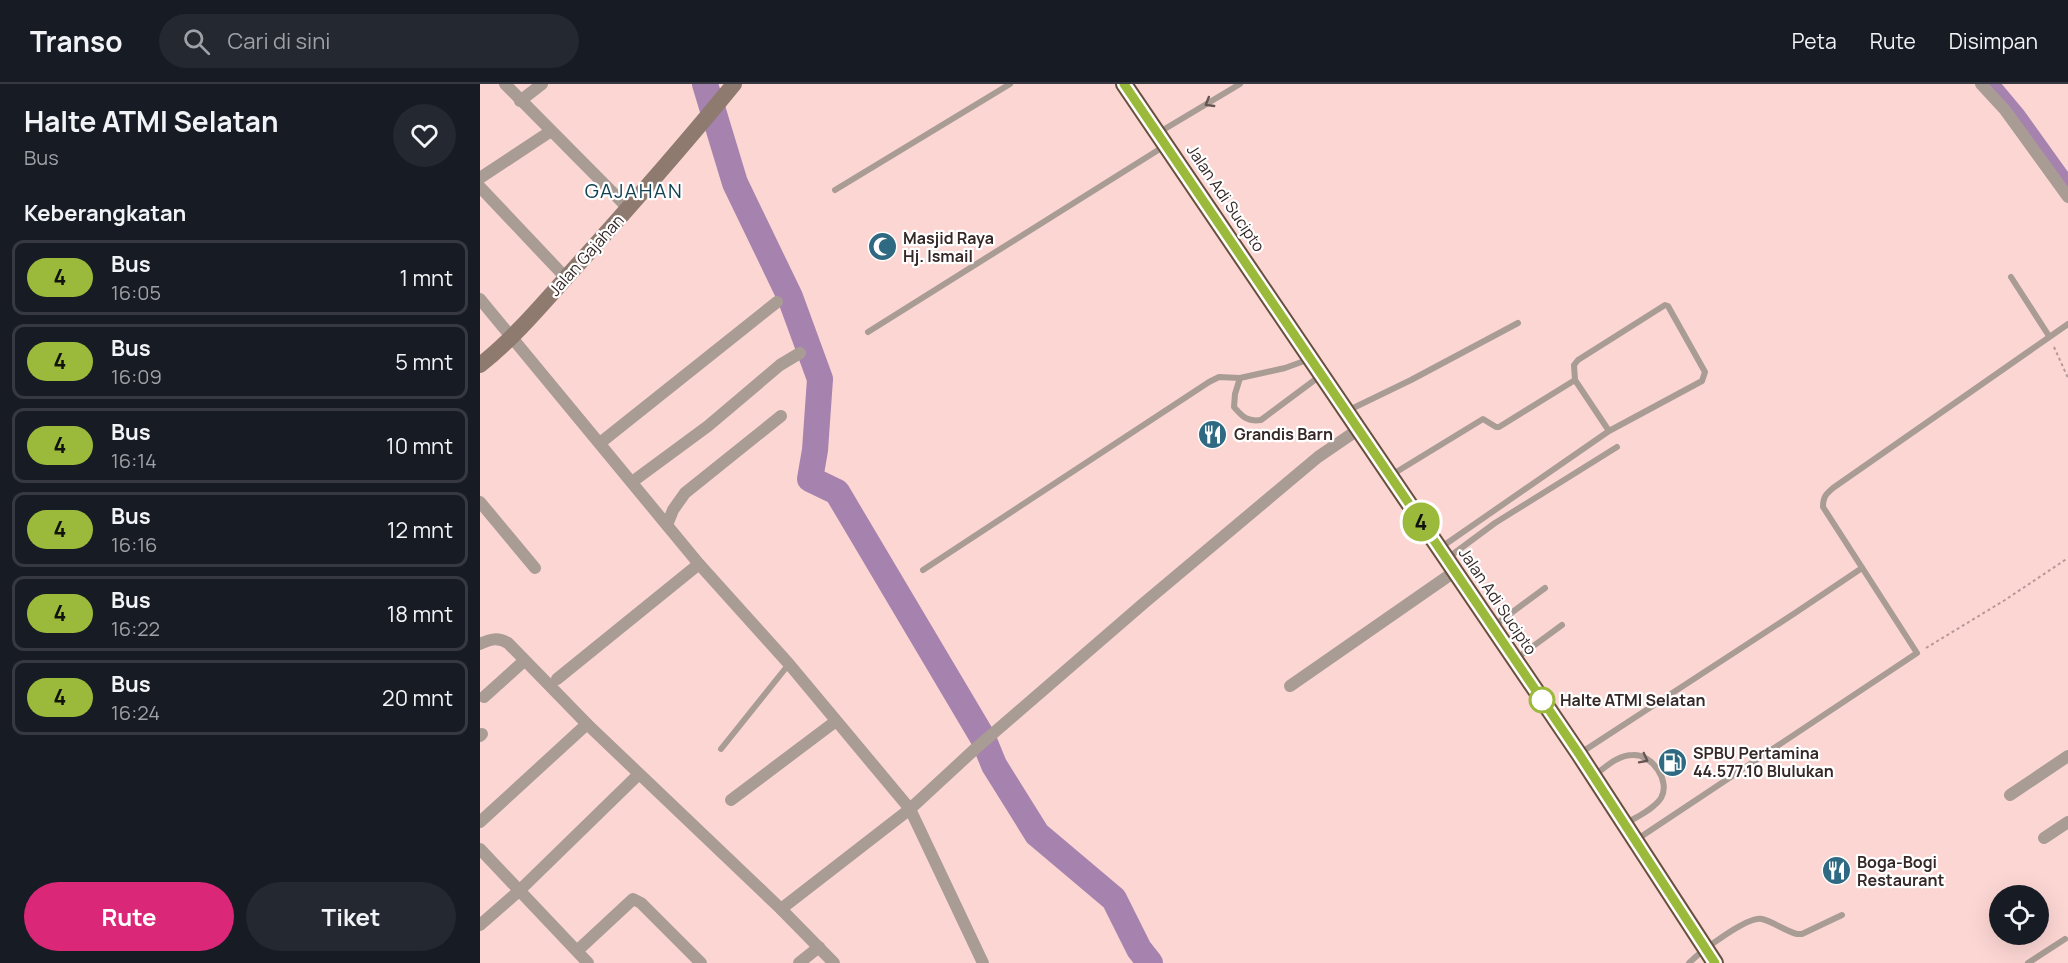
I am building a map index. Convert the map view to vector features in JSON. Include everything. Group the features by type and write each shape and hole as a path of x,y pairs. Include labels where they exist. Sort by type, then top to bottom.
{"highway":[{"name":"Jalan Adi Sucipto","path":"1124,84 1579,754 1710,955"}],"street":[{"path":"505,84 628,208"},
{"path":"520,101 542,84"},
{"name":"Jalan Gajahan","path":"480,365 513,336 566,278 704,122 734,84"},
{"path":"1981,84 2005,110 2068,196"},
{"path":"480,178 551,131"},
{"path":"480,187 566,278"},
{"path":"480,299 513,336 699,564 789,664 910,809 983,963"},
{"path":"600,443 777,302"},
{"path":"632,482 708,426 780,365 800,353"},
{"path":"667,525 673,510 685,493 781,416"},
{"path":"781,909 910,809 975,749 1144,603 1318,457 1359,429"},
{"path":"480,502 535,568"},
{"path":"1290,686 1446,560"},
{"path":"557,679 699,564"},
{"path":"480,644 493,639 502,639 834,963"},
{"path":"484,697 524,661"},
{"path":"731,800 836,720"},
{"path":"480,822 587,724"},
{"path":"2010,795 2068,756"},
{"path":"480,925 520,890 639,774"},
{"path":"2044,838 2068,822"},
{"path":"480,849 588,963"},
{"path":"577,951 633,899 641,903 701,963"},
{"path":"799,963 819,947"}],"lane":[{"path":"836,190 1010,84"},
{"path":"868,332 1162,139 1240,84"},
{"path":"2011,277 2049,336"},
{"path":"1446,560 1609,431 1702,381 1705,372 1670,308 1665,305 1578,360 1574,365 1575,380 1609,431"},
{"path":"1347,411 1518,323"},
{"path":"1636,840 1917,653 1823,507 1826,493 2068,324"},
{"path":"923,570 1209,382 1219,378 1240,378 1285,368 1311,359"},
{"path":"1240,378 1234,407 1244,419 1251,422 1261,420 1322,375"},
{"path":"1390,476 1483,419 1498,428 1575,380"},
{"path":"1446,560 1496,523 1617,447"},
{"path":"1579,754 1862,568"},
{"path":"1492,627 1545,588"},
{"path":"1514,660 1562,625"},
{"path":"721,749 789,664"},
{"path":"1593,776 1612,762 1630,754 1636,754 1648,760 1659,772 1664,783 1657,804 1625,825"},
{"path":"1689,963 1710,955 1752,920 1764,920 1802,934 1842,915"},
{"path":"2028,963 2065,939"}],"path":[{"path":"2049,336 2068,378"},
{"path":"1917,653 2005,600 2068,558"}],"waterway":[{"path":"705,84 735,183 790,297 820,379 815,450 810,479 837,492 983,738 994,765 1037,834 1114,899 1139,949 1150,963"},
{"path":"1992,84 2018,115 2068,185"}],"bus line":[{"name":"4","path":"1124,84 1579,754 1715,963"}],"place":[{"name":"Masjid Raya Hj. Ismail","path":"882,247"},
{"name":"Grandis Barn","path":"1213,434"},
{"name":"Halte ATMI Selatan","path":"1542,700"},
{"name":"SPBU Pertamina 44.577.10 Blulukan","path":"1672,762"},
{"name":"Boga-Bogi Restaurant","path":"1836,871"}],"district":[{"name":"GAJAHAN","path":"634,190"}]}
